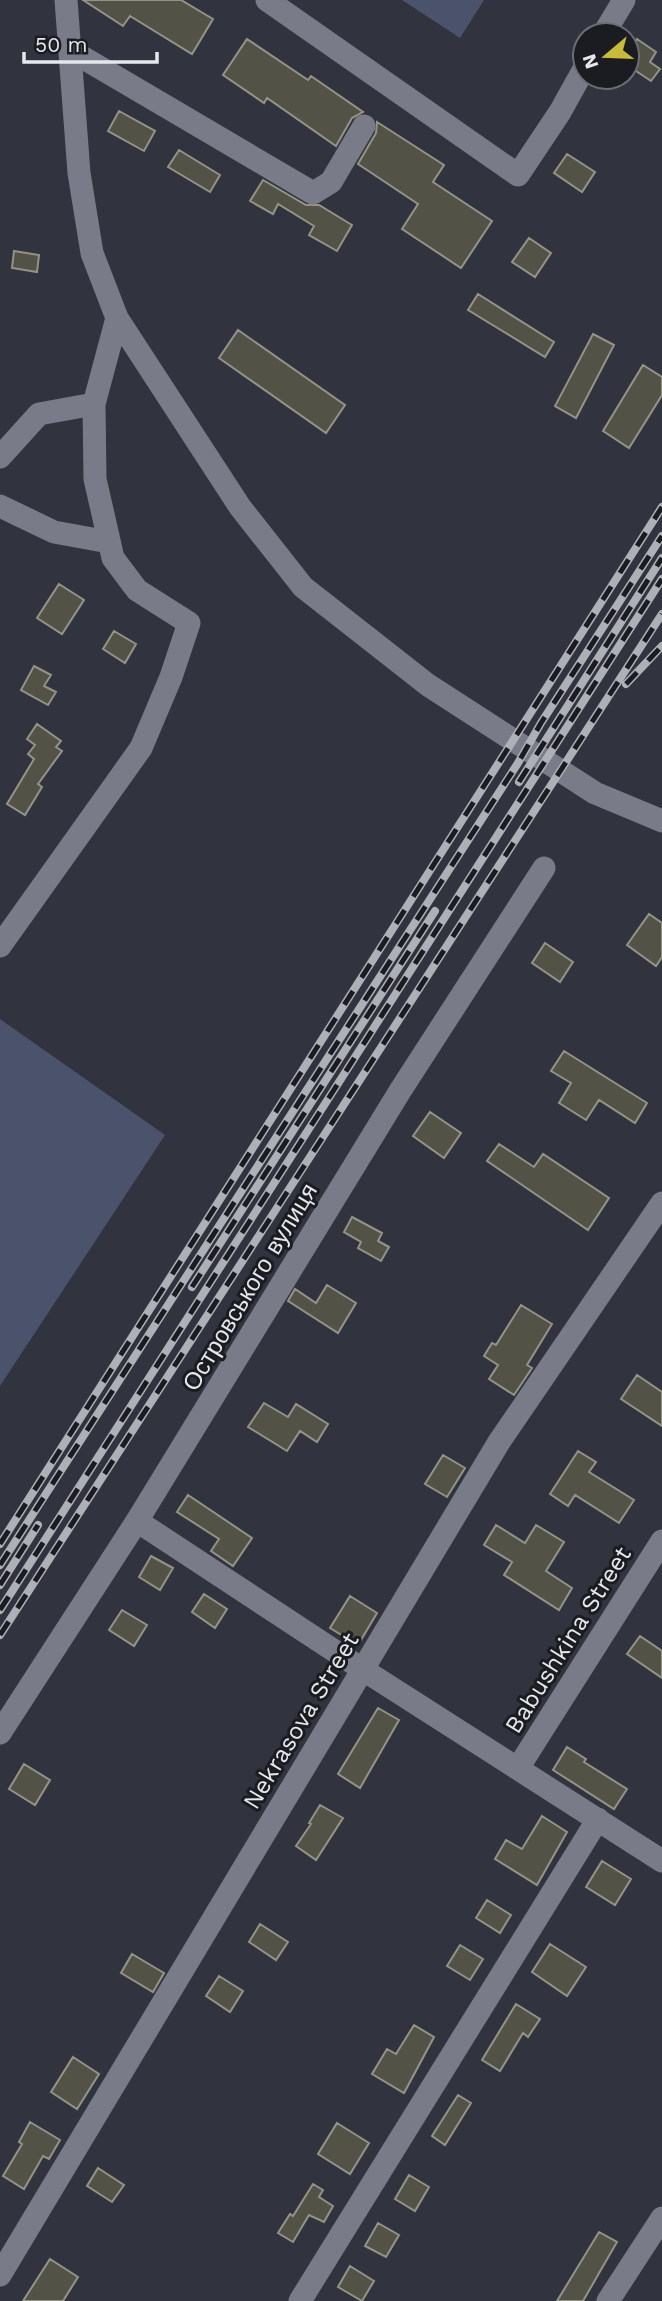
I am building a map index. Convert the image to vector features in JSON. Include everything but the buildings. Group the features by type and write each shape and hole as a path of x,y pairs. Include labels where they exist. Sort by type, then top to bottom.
{"street":[{"path":"66,0 79,173 92,253 117,318 240,507 303,587 428,685 595,793 662,821"},
{"path":"267,0 518,175 572,91"},
{"path":"612,21 624,0"},
{"path":"70,50 313,193 331,182 364,126"},
{"path":"0,946 141,748 171,677 189,623 137,590 113,558 109,542 95,479 93,404 117,318"},
{"path":"0,457 39,414 93,404"},
{"path":"0,506 54,532 109,542"},
{"name":"Островського вулиця","path":"0,1733 137,1521 400,1091 544,868"},
{"name":"Nekrasova Street","path":"0,2275 499,1442 662,1203"},
{"path":"137,1521 362,1670 662,1861"},
{"name":"Babushkina Street","path":"518,1768 662,1541"},
{"path":"300,2301 598,1819"},
{"path":"608,2301 662,2218"}],"shaded area":[{"path":"402,0 484,0 460,38"},
{"path":"0,1019 165,1135 0,1386"}],"railway":[{"path":"0,1544 662,507"},
{"path":"0,1565 662,536"},
{"path":"519,782 662,558"},
{"path":"0,1610 662,579"},
{"path":"0,1635 662,614"},
{"path":"626,684 662,646"},
{"path":"192,1287 435,911"},
{"path":"0,1585 38,1525"}]}
